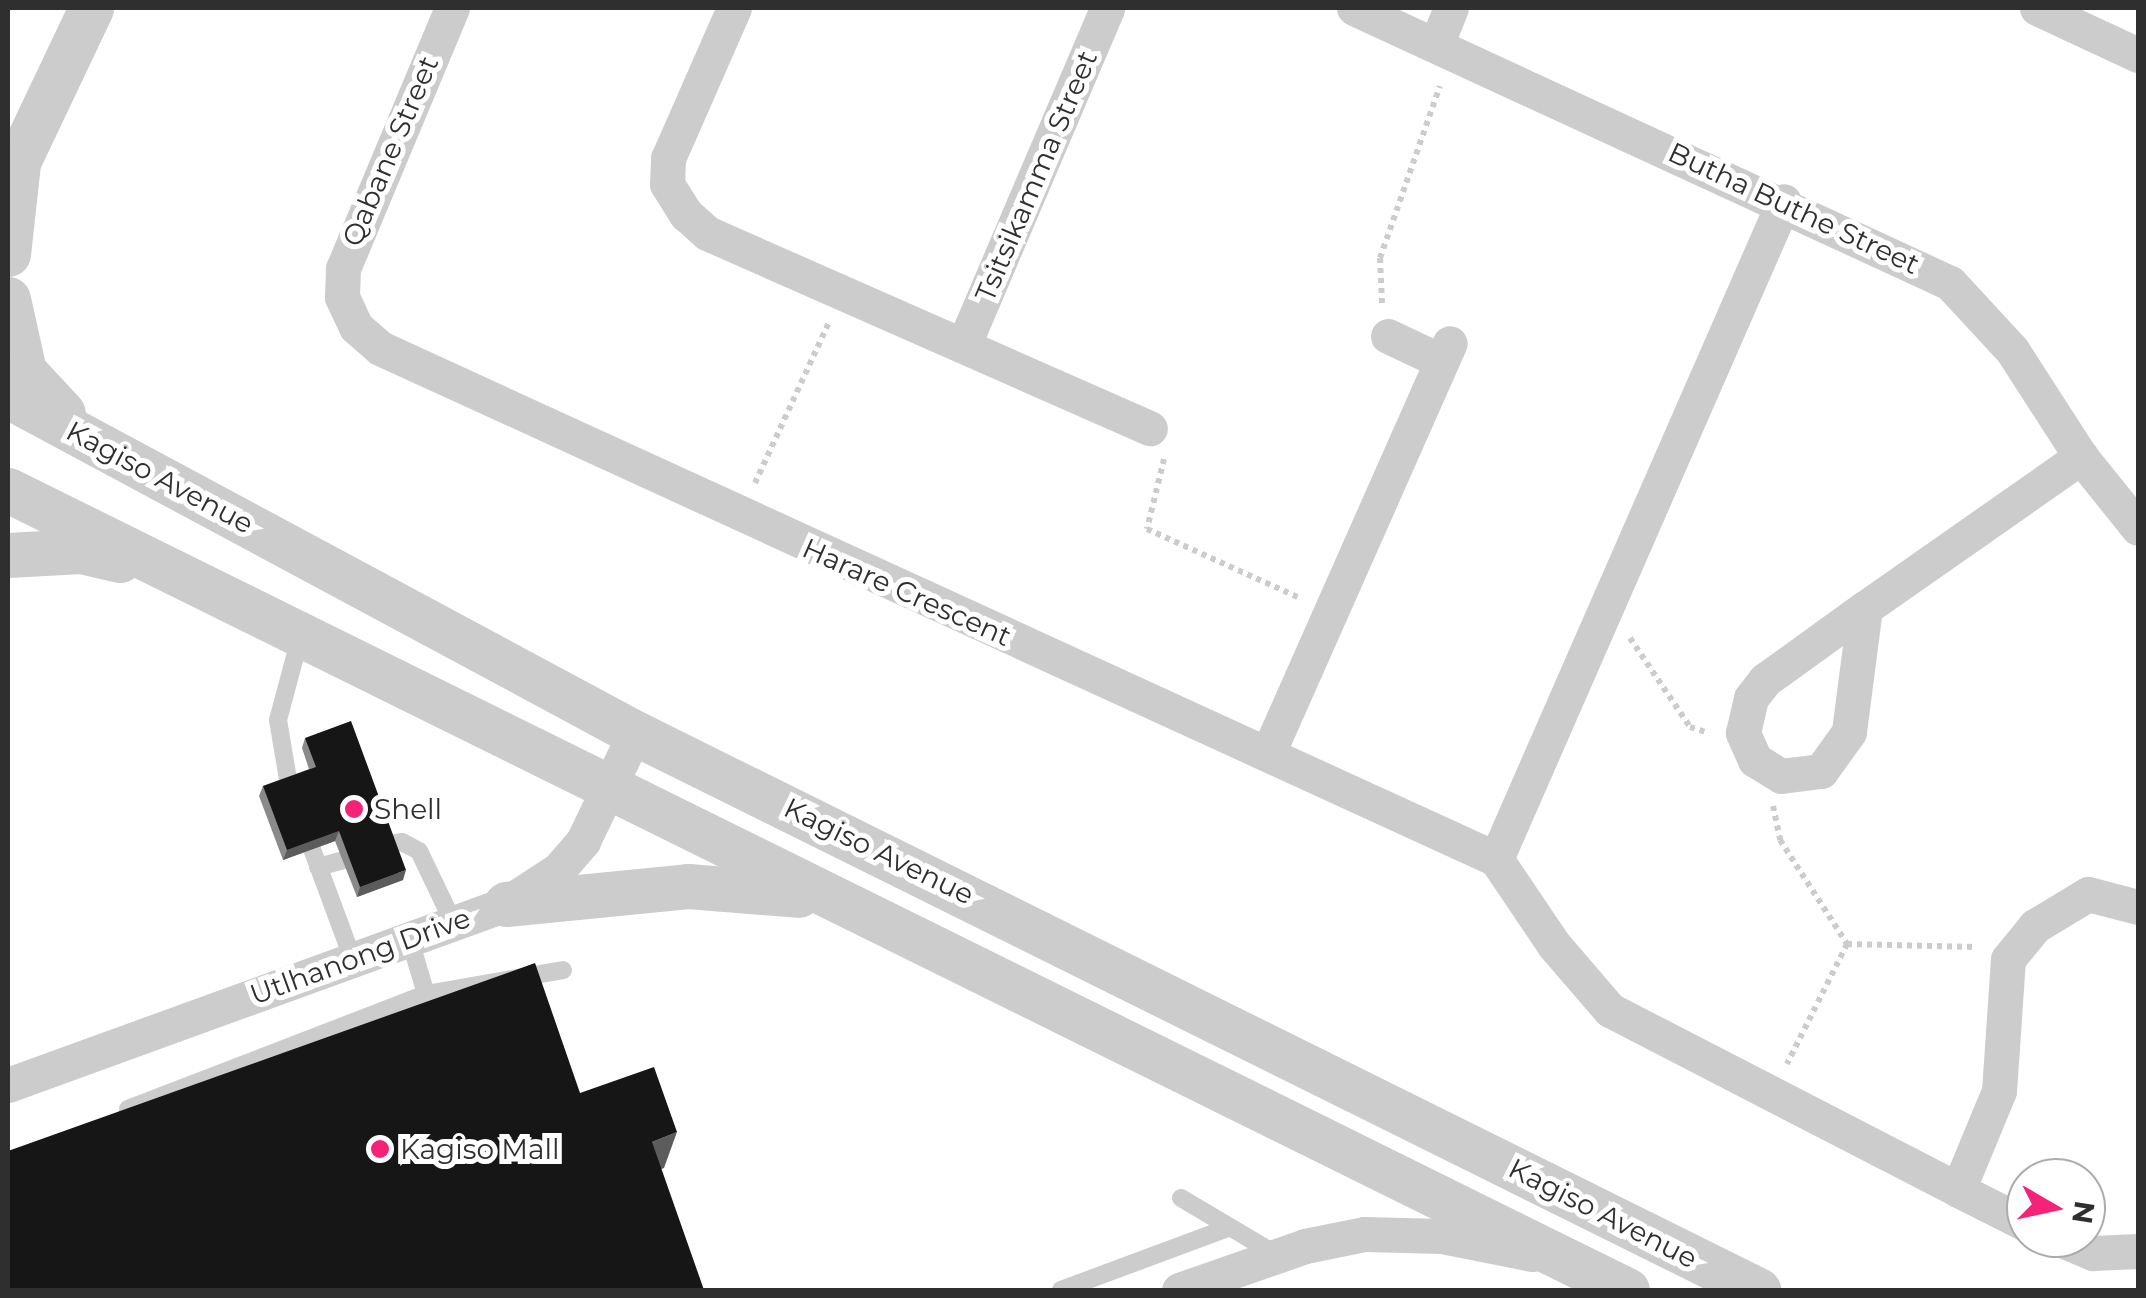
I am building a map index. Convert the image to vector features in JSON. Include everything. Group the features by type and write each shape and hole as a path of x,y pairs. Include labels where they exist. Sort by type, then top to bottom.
{"street":[{"path":"8,254 13,173 91,8"},
{"name":"Qabane Street","path":"342,297 351,236 452,8"},
{"path":"734,8 676,134 667,184 707,233 1150,428"},
{"name":"Tsitsikamma Street","path":"964,344 1107,8"},
{"name":"Butha Buthe Street","path":"1354,8 1784,202 1950,282 2012,350 2082,457 2138,528"},
{"path":"1442,48 1451,8"},
{"path":"2037,8 2138,56"},
{"path":"1784,202 1496,859 1554,945 1610,1010 2006,1214"},
{"name":"Harare Crescent","path":"342,297 356,327 380,348 740,515 1269,751 1496,859"},
{"path":"8,299 24,371 40,394 102,446"},
{"path":"1269,751 1446,352 1388,336"},
{"name":"Kagiso Avenue","path":"8,396 635,733 1758,1290"},
{"path":"1866,608 1850,732 1821,770 1801,778 1755,754 1744,718 1765,680 1866,608 2082,457"},
{"path":"8,490 610,791 1627,1290"},
{"path":"8,556 82,551 171,571"},
{"name":"Utlhanong Drive","path":"8,1085 506,904 570,858 610,791 635,733"},
{"path":"506,904 688,886 831,899"},
{"path":"1958,1190 1999,1091 2004,976 2014,948 2035,926 2088,894 2138,907"},
{"path":"1179,1290 1278,1256 1364,1234 1407,1233 1569,1261"},
{"path":"2106,1252 2138,1251"}],"lane":[{"path":"290,784 278,720 300,637"},
{"path":"390,844 402,842 418,851 453,922"},
{"path":"341,861 316,858 352,957"},
{"path":"408,937 426,994"},
{"path":"116,1114 426,994 563,970"},
{"path":"1181,1198 1278,1256"},
{"path":"1061,1290 1230,1228"}],"path":[{"path":"1388,336 1380,258 1442,48"},
{"path":"740,515 842,293"},
{"path":"1150,428 1166,451 1147,529 1330,612"},
{"path":"1608,604 1690,727 1755,754 1780,840 1847,944"},
{"path":"1847,944 2014,948"},
{"path":"1771,1095 1847,944"}],"building":[{"path":"351,721 406,870 360,887 339,831 287,850 263,786 316,767 305,738"},
{"name":"Kagiso Mall","path":"535,963 580,1093 654,1067 677,1132 652,1142 704,1290 8,1290 8,1151"}],"place":[{"name":"Shell","path":"354,809"},
{"name":"Kagiso Mall","path":"380,1149"}]}
